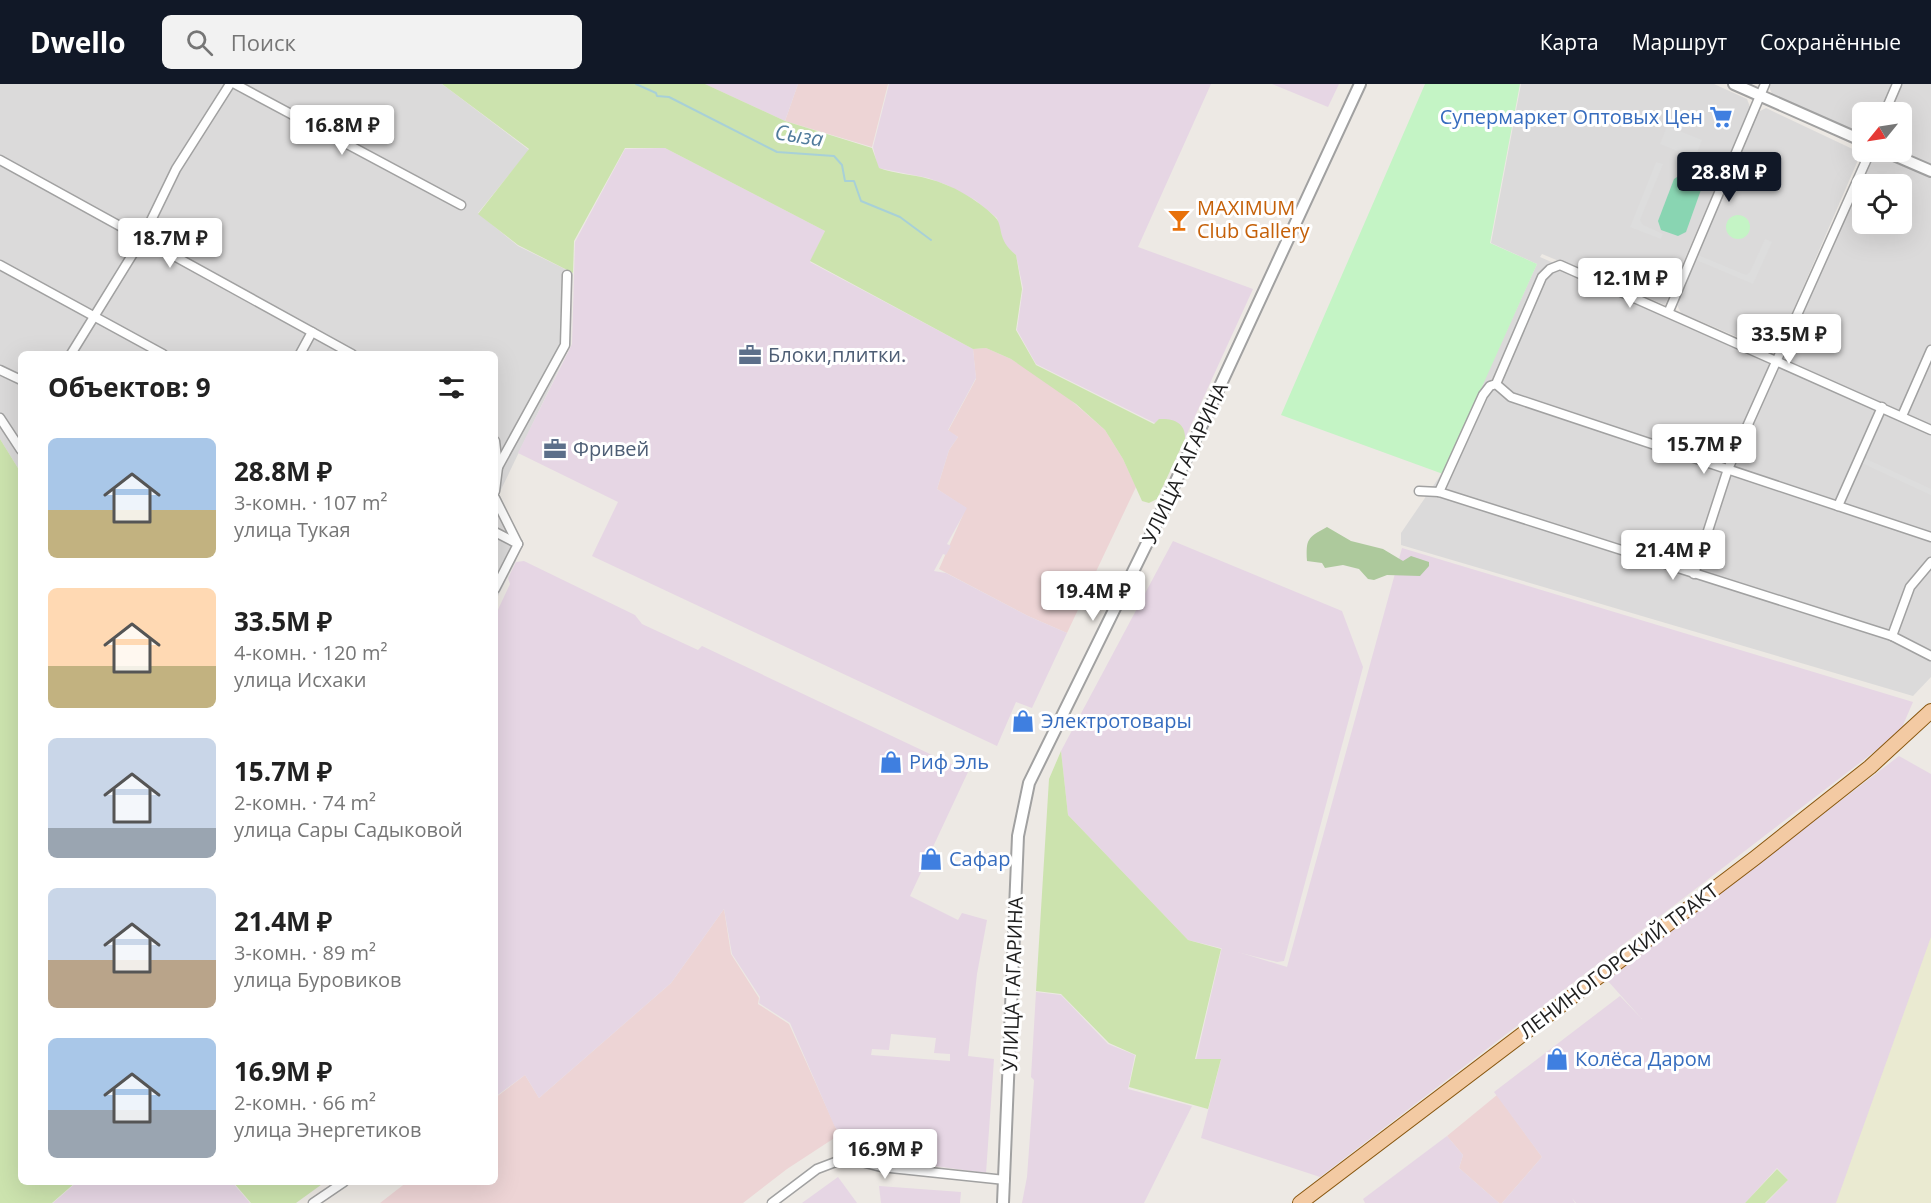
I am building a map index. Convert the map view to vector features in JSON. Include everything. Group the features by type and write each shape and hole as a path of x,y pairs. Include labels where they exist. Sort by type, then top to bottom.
{"main road":[{"name":"ЛЕНИНОГОРСКИЙ ТРАКТ","path":"1300,1203 1755,858 1870,767 1931,711"}],"street":[{"path":"73,351 92,316 142,238 176,170 230,84"},
{"path":"235,84 461,205"},
{"name":"УЛИЦА ГАГАРИНА","path":"1003,1203 1018,836 1029,783 1150,537 1359,84"},
{"path":"1734,84 1852,136"},
{"path":"1669,311 1765,84"},
{"path":"1889,102 1897,84"},
{"path":"0,160 347,351"},
{"path":"1694,574 1728,469 1866,162"},
{"path":"1910,162 1931,171"},
{"path":"0,265 158,351"},
{"path":"1438,492 1483,395 1490,386 1496,384 1542,277 1554,266 1560,265 1669,311 1931,430"},
{"path":"498,467 565,345 567,275"},
{"path":"302,351 312,332"},
{"path":"1902,416 1931,350"},
{"path":"0,370 18,379"},
{"path":"1496,384 1511,397 1931,537"},
{"path":"1838,506 1882,407"},
{"path":"0,418 18,445"},
{"path":"1419,491 1438,492 1892,636 1931,656"},
{"path":"498,504 518,544"},
{"path":"498,534 518,544"},
{"path":"498,583 518,544"},
{"path":"1892,636 1910,587 1931,562"},
{"path":"772,1203 817,1169 846,1158 881,1167 1005,1180"},
{"path":"313,1203 340,1185"}],"shaded area":[{"path":"0,84 442,84 529,150 478,213 518,246 573,273 571,344 498,496 498,351 18,351 18,468 0,439"},
{"path":"705,84 798,84 785,121"},
{"path":"798,84 888,84 872,147 785,121"},
{"path":"889,84 1211,84 1138,247 1253,289 1185,438 1036,364 1017,330 1023,288 1016,255 1004,245 997,218 975,200 947,185 928,178 878,168 873,147"},
{"path":"1272,84 1339,84 1328,107"},
{"path":"1521,84 1714,84 1747,99 1750,107 1665,305 1542,254 1540,257 1778,362 1852,202 1852,234 1912,234 1912,174 1865,174 1870,162 1912,162 1912,102 1852,102 1852,129 1772,94 1768,84 1931,84 1931,677 1913,696 1401,545 1401,533 1442,473 1537,264 1491,243"},
{"path":"1766,108 1852,149 1852,162 1857,162 1777,348 1773,352 1681,313 1677,305 1758,112"},
{"path":"1667,126 1702,140 1695,158 1660,144"},
{"path":"665,148 825,231 810,262 973,349 976,378 948,430 958,437 949,450 937,489 967,508 947,544 951,546 946,555 943,554 934,571 946,573 1028,616 1067,633 1032,708 1016,702 997,746 592,556 618,502 518,453 572,344 575,242 625,149"},
{"path":"1656,162 1663,164 1640,220 1643,225 1663,234 1661,239 1630,227"},
{"path":"1765,239 1772,242 1753,284 1696,260 1698,255 1746,275 1750,272"},
{"path":"986,348 1011,359 1057,388 1105,430 1123,459 1136,487 1067,633 1028,616 939,569 966,508 937,489 949,450 958,437 948,431 976,379 973,349"},
{"path":"1864,458 1931,489 1931,495 1862,463"},
{"path":"498,500 519,544 516,561 498,596"},
{"path":"1173,541 1342,611 1363,667 1284,961 1277,962 1188,940 1068,815 1061,751"},
{"path":"1402,548 1913,702 1900,732 1320,1177 1201,1138 1221,1060 1196,1060 1222,947 1287,967"},
{"path":"524,561 635,615 642,624 698,650 702,646 968,772 910,896 958,920 962,913 987,920 977,974 968,1056 994,1059 986,1173 868,1157 850,1150 834,1125 790,1023 759,1003 760,997 732,954 724,909 671,983 539,1098 525,1075 498,1095 498,610 510,584 508,578 516,562","holes":["891,1034 936,1038 934,1053 950,1054 950,1061 871,1055 872,1049 889,1050"]},
{"path":"1899,756 1931,774 1931,940 1842,1203 1766,1203 1788,1180 1777,1168 1745,1203 1576,1203 1572,1198 1575,1203 1502,1203 1542,1157 1494,1092 1620,996 1642,1019 1607,980"},
{"path":"724,909 731,954 759,998 758,1004 789,1024 839,1135 787,1169 743,1203 380,1203 403,1185 498,1185 498,1096 525,1075 539,1098 671,983"},
{"path":"1036,992 1061,995 1108,1044 1135,1055 1128,1089 1192,1106 1144,1203 1022,1203 1027,1177 1034,1080 1031,1077"},
{"path":"1497,1095 1542,1157 1502,1203 1499,1203 1459,1168 1463,1155 1447,1136"},
{"path":"1447,1136 1463,1155 1459,1168 1499,1203 1365,1203 1363,1199"},
{"path":"838,1177 857,1203 802,1203"},
{"path":"74,1185 235,1185 250,1203 53,1203"},
{"path":"879,1186 961,1192 960,1203 881,1203"}],"green space":[{"path":"442,84 705,84 785,121 872,148 879,168 929,179 964,193 994,216 1005,243 1016,255 1022,289 1016,330 1036,365 1154,424 1159,419 1170,419 1181,425 1185,439 1157,499 1149,503 1142,501 1123,459 1105,430 1076,404 1011,359 986,348 973,349 810,261 825,231 665,148 625,148 574,241 573,273 518,245 478,214 529,149"},
{"path":"1425,84 1520,84 1490,243 1537,264 1443,474 1281,415"},
{"path":"1680,175 1697,180 1702,187 1686,232 1678,236 1661,230 1658,221 1674,179"},
{"path":"1738,215 1743,216 1749,222 1749,232 1743,238 1738,239 1733,238 1727,232 1726,227 1727,222 1733,216"},
{"path":"0,439 18,468 18,1185 73,1185 52,1203 0,1203"},
{"path":"1327,527 1351,541 1383,549 1403,561 1411,556 1429,562 1429,566 1420,576 1387,575 1374,580 1368,579 1359,569 1343,565 1325,568 1322,563 1307,561 1309,540"},
{"path":"1061,751 1068,815 1188,940 1221,949 1195,1059 1221,1059 1208,1109 1129,1087 1136,1055 1109,1043 1061,994 1036,991 1049,779"},
{"path":"1931,937 1931,1203 1836,1203"},
{"path":"1777,1169 1788,1180 1765,1203 1745,1203"},
{"path":"236,1185 321,1185 296,1203 251,1203"}],"waterway":[{"name":"Сыза","path":"636,84 656,93 657,96 669,97 777,152 834,156 842,165 845,181 854,181 861,201 900,217 931,240"}],"place":[{"name":"Супермаркет Оптовых Цен","path":"1721,117"},
{"name":"MAXIMUM Club Gallery","path":"1179,220"},
{"name":"Блоки,плитки.","path":"750,355"},
{"name":"Фривей","path":"555,449"},
{"name":"Электротовары","path":"1023,721"},
{"name":"Риф Эль","path":"891,762"},
{"name":"Сафар","path":"931,859"},
{"name":"Колёса Даром","path":"1557,1059"}]}
